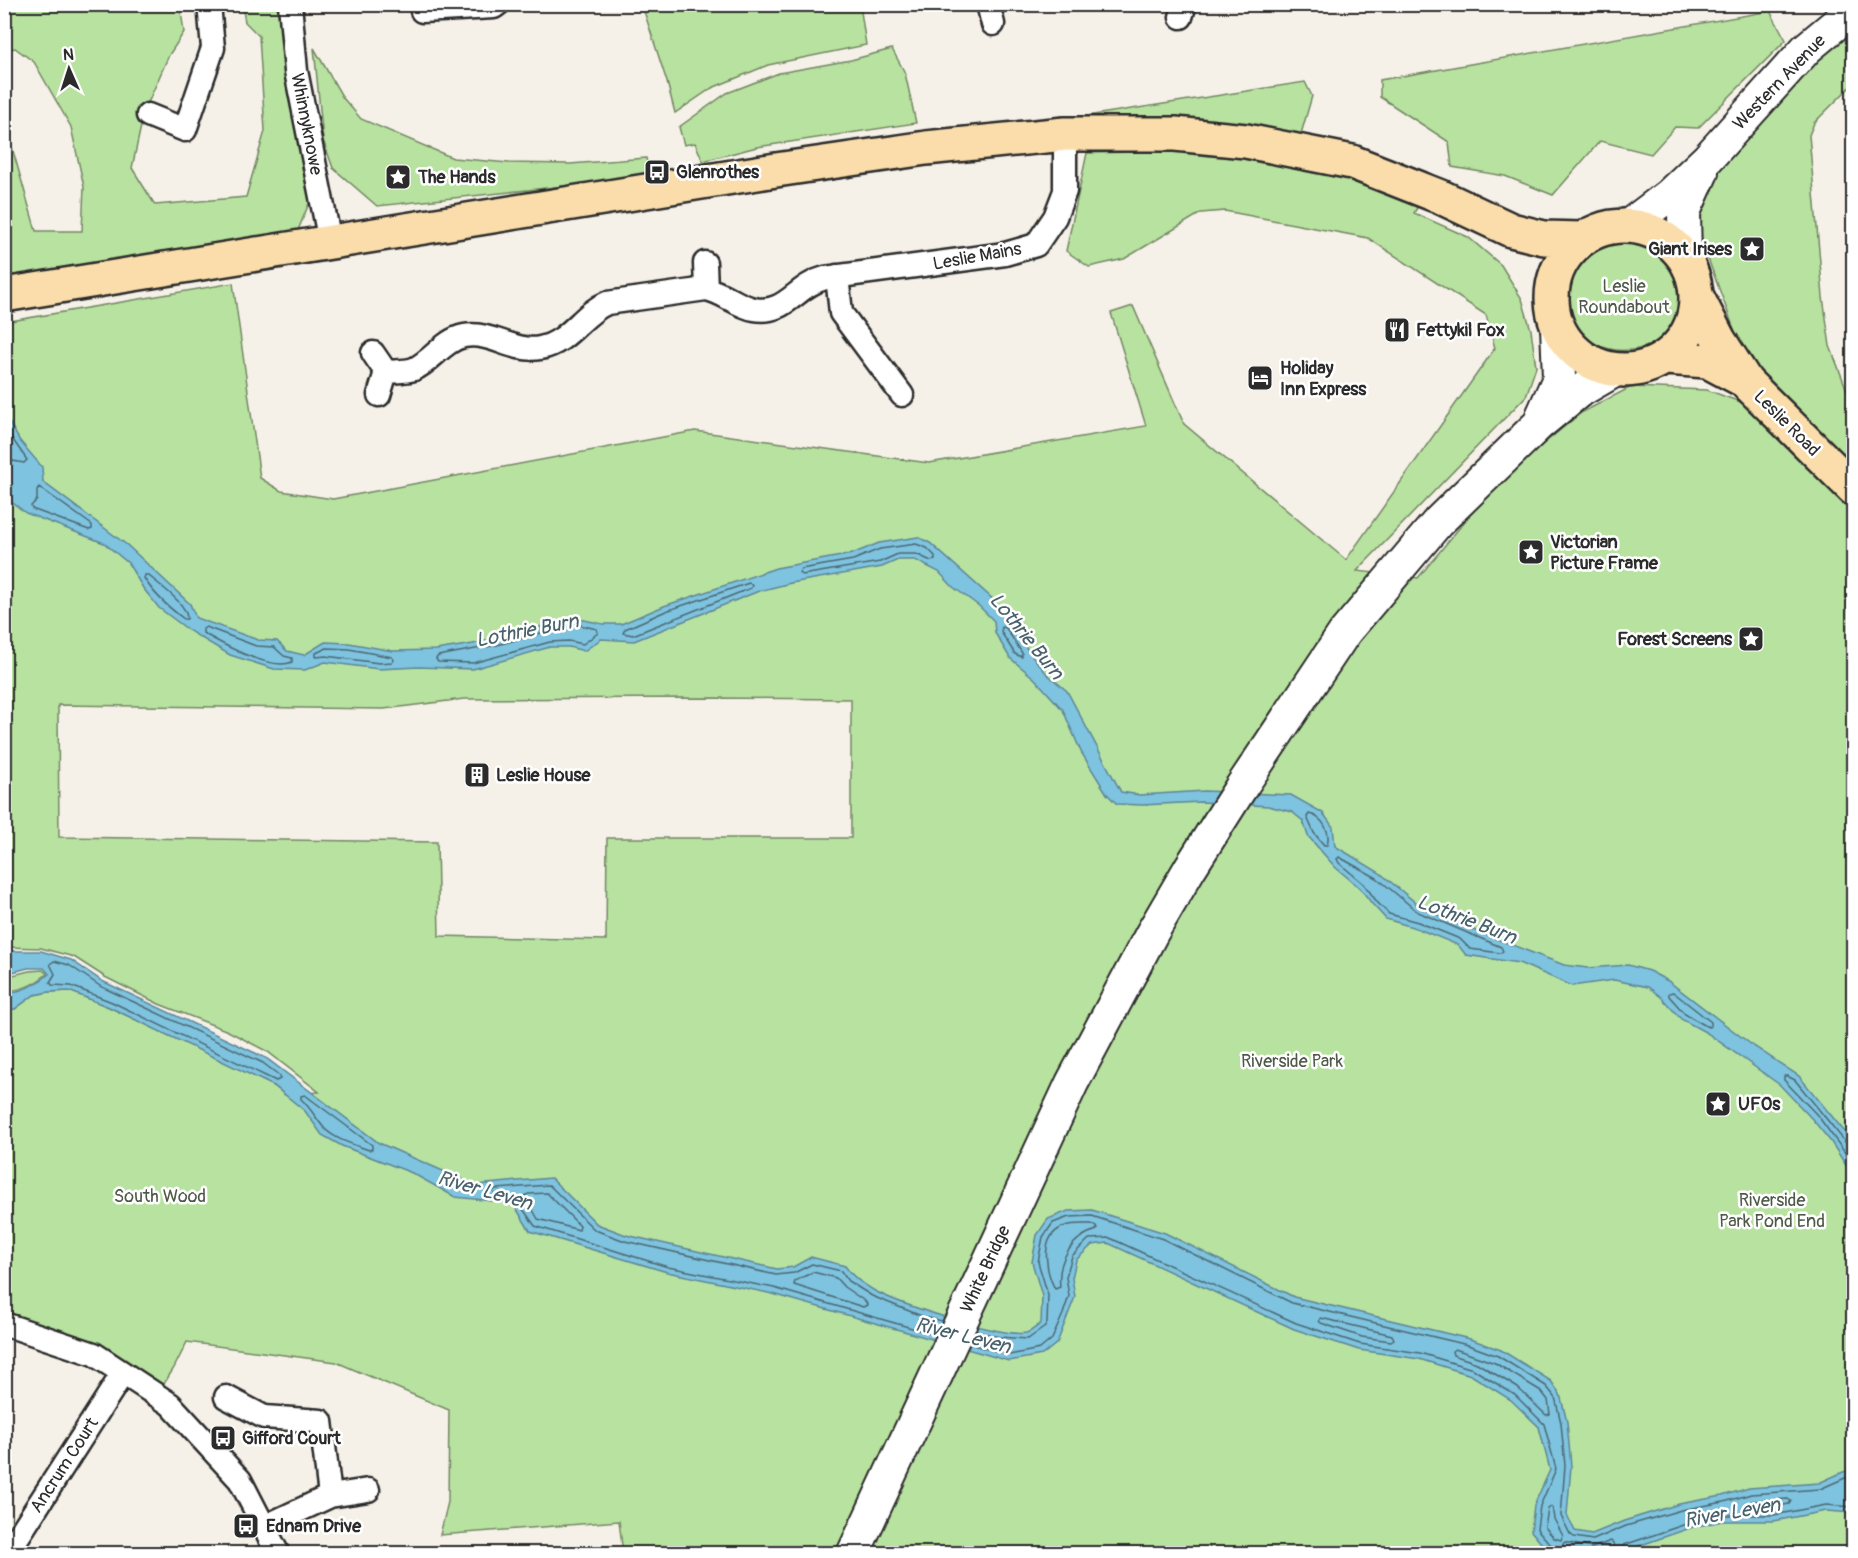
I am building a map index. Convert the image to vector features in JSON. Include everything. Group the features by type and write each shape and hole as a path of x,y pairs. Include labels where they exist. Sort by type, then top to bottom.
{"main road":[{"name":"Western Avenue","path":"1708,158 1807,48 1854,9"},
{"path":"4,295 776,170 926,148 1065,134 1175,134 1246,141 1352,162 1441,197 1511,230 1544,238 1581,239"},
{"path":"1628,226 1669,195 1708,158"},
{"path":"1685,259 1684,212 1708,158"},
{"path":"1511,230 1533,261 1554,310 1566,342 1580,356 1597,366 1616,370 1633,370 1650,366 1666,358 1683,341 1694,320 1697,297 1694,277 1685,259 1670,242 1650,230 1628,226 1603,229 1581,239 1566,255 1556,274 1554,310 1559,378 1538,425"},
{"path":"1697,297 1719,340 1746,382"},
{"path":"1666,358 1707,361 1746,382"},
{"name":"White Bridge","path":"853,1554 1072,1083 1112,1004 1190,868 1266,749 1345,632 1438,522 1538,425 1578,392 1616,370"},
{"name":"Leslie Road","path":"1746,382 1854,489"}],"street":[{"path":"148,115 185,130 213,48 209,4"},
{"name":"Whinnyknowe","path":"290,4 296,71 330,242"},
{"path":"422,10 461,10 494,7 498,4"},
{"name":"Leslie Mains","path":"386,372 415,368 462,336 486,336 526,349 550,346 563,338 596,308 607,303 706,289 718,291 750,308 764,310 776,308 813,281 1005,254 1036,245 1055,217 1065,191 1065,134"},
{"path":"705,263 706,289"},
{"path":"837,276 841,313 902,395"},
{"path":"373,353 386,372 379,395"},
{"path":"4,1324 94,1354 170,1404 240,1480 278,1554"},
{"name":"Ancrum Court","path":"18,1554 10,1549 123,1373"},
{"path":"226,1397 264,1417 321,1421 330,1496"},
{"path":"264,1527 330,1496 368,1490"}],"green space":[{"path":"4,5 180,5 184,32 169,55 144,112 132,168 155,205 246,197 265,131 259,36 245,22 242,5 278,5 310,201 296,235 5,284 5,123 36,231 82,231 84,187 71,127 34,62 15,48 5,50"},
{"path":"642,5 860,5 866,45 768,65 712,88 675,113"},
{"path":"1770,11 1786,40 1698,128 1675,127 1651,154 1600,141 1553,195 1505,176 1452,167 1449,142 1380,97 1380,80"},
{"path":"1853,30 1853,84 1814,123 1809,135 1823,297 1830,346 1853,406 1853,468 1770,384 1751,361 1738,340 1703,245 1700,227 1701,206 1713,174 1808,66"},
{"path":"314,48 343,98 361,119 453,158 509,163 570,164 646,158 651,177 377,206 333,168 323,140"},
{"path":"892,49 905,73 916,123 757,147 703,161 695,143 684,145 679,127 727,93 779,73 851,60"},
{"path":"1305,82 1312,96 1299,141 1061,120"},
{"name":"Riverside Park","path":"1191,151 1323,169 1421,201 1414,213 1468,237 1501,265 1522,299 1531,330 1536,367 1526,396 1357,571 1418,578 1498,481 1581,413 1631,387 1707,390 1763,410 1853,499 1853,1553 623,1554 619,1521 440,1535 448,1502 449,1410 336,1362 187,1342 162,1387 5,1319 5,1009 15,1009 34,995 70,991 109,1007 274,1086 285,1095 319,1092 268,1052 228,1031 159,1004 105,977 74,957 41,948 5,947 5,322 233,283 260,478 281,491 333,499 695,431 929,463 1146,426 1111,313 1133,306 1184,424 1346,560 1495,348 1486,315 1368,238 1225,211 1201,213 1124,259 1089,267 1066,251 1087,153","holes":["464,699 851,699 851,838 607,838 606,940 439,936 437,842 59,837 58,705 384,709"]},
{"name":"Leslie Roundabout","path":"1629,242 1657,251 1670,262 1679,290 1679,313 1670,331 1650,345 1638,349 1613,349 1600,346 1584,337 1573,322 1568,293 1579,266 1594,252 1613,243"},
{"path":"43,970 47,974 32,984 5,991 5,977"}],"water":[{"path":"5,415 20,441 42,467 43,482 127,545 190,604 196,618 258,640 277,641 287,651 304,655 325,642 349,643 393,651 436,650 473,644 575,618 603,624 621,624 664,606 776,568 852,554 879,543 918,537 930,543 995,601 1030,653 1047,674 1067,691 1121,792 1140,795 1205,791 1291,795 1323,813 1333,827 1335,846 1380,873 1421,907 1450,921 1564,965 1588,968 1628,965 1649,971 1668,981 1752,1045 1799,1076 1853,1142 1853,1181 1851,1173 1831,1142 1780,1085 1707,1033 1681,1019 1661,997 1648,987 1614,980 1572,986 1519,963 1466,955 1458,945 1386,919 1360,888 1335,867 1308,836 1303,821 1292,812 1268,806 1201,802 1117,804 1107,794 1081,752 1063,710 1034,678 1010,658 995,633 994,621 979,606 953,587 939,572 915,560 898,560 882,567 759,591 634,641 601,639 584,651 569,647 550,647 473,669 419,667 379,669 325,662 305,670 274,669 230,655 191,632 159,608 143,588 128,563 104,543 26,513 5,497"},
{"name":"River Leven","path":"5,951 41,951 71,960 102,981 266,1058 379,1143 475,1185 551,1178 597,1224 626,1235 777,1269 793,1267 811,1257 845,1266 854,1277 873,1290 904,1303 973,1325 1013,1333 1026,1333 1041,1323 1042,1296 1032,1262 1037,1235 1048,1219 1068,1211 1092,1210 1165,1233 1294,1297 1470,1339 1501,1350 1551,1381 1560,1394 1567,1422 1571,1466 1567,1515 1575,1531 1592,1534 1624,1521 1679,1504 1749,1488 1819,1483 1853,1470 1853,1513 1826,1511 1774,1521 1722,1521 1693,1527 1618,1553 1557,1553 1546,1549 1531,1531 1534,1505 1550,1470 1539,1427 1511,1400 1471,1375 1419,1359 1359,1350 1294,1329 1108,1243 1092,1245 1076,1260 1072,1278 1075,1297 1057,1343 1042,1355 1009,1361 773,1294 667,1272 530,1231 513,1203 455,1197 412,1173 342,1146 322,1135 305,1111 274,1086 109,1007 69,991 34,995 15,1009 5,1009 5,993 28,987 49,974 44,968 28,968 5,974"}],"place":[{"name":"Glenrothes","path":"657,172"},
{"name":"The Hands","path":"398,177"},
{"name":"Giant Irises","path":"1752,249"},
{"name":"Fettykil Fox","path":"1397,330"},
{"name":"Holiday Inn Express","path":"1260,378"},
{"name":"Victorian Picture Frame","path":"1531,552"},
{"name":"Forest Screens","path":"1751,639"},
{"name":"Leslie House","path":"477,775"},
{"name":"UFOs","path":"1718,1104"},
{"name":"Gifford Court","path":"223,1438"},
{"name":"Ednam Drive","path":"246,1526"}],"water label":[{"name":"Lothrie Burn","path":"527,630"},
{"name":"Lothrie Burn","path":"1027,636"},
{"name":"Lothrie Burn","path":"1467,919"}],"park label":[{"name":"South Wood","path":"160,1196"},
{"name":"Riverside Park Pond End","path":"1772,1210"}]}
